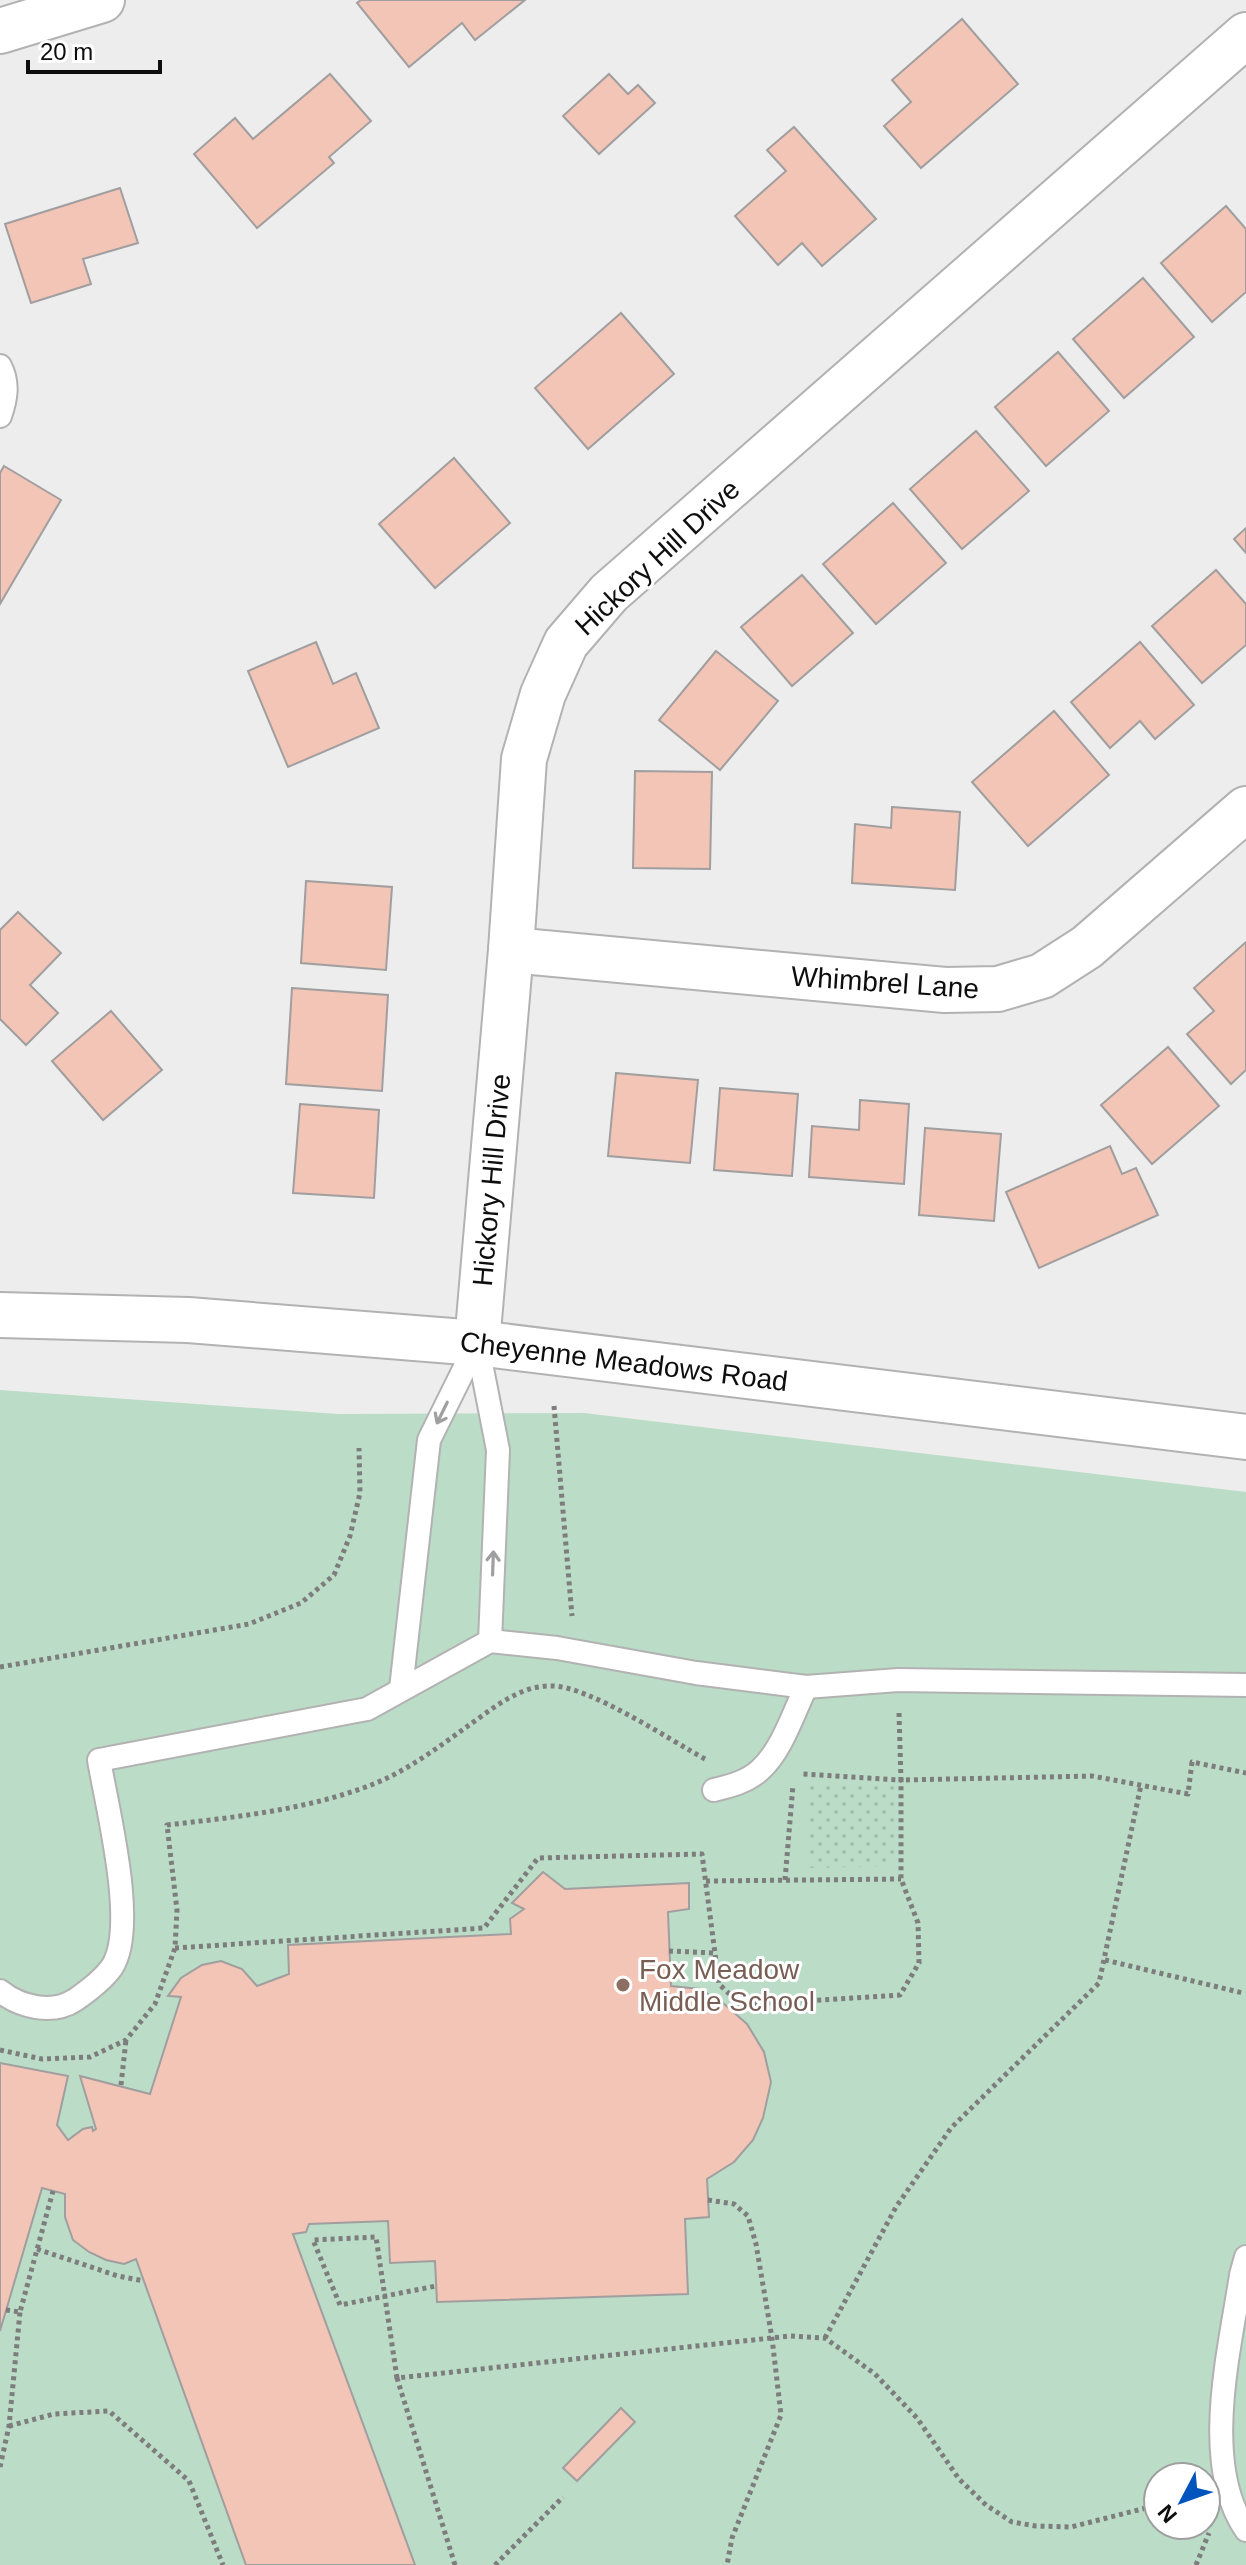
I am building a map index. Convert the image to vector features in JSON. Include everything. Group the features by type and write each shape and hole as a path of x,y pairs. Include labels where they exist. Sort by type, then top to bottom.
{"street":[{"path":"0,31 102,0"},
{"name":"Hickory Hill Drive","path":"477,1343 524,759 543,694 566,643 609,593 1246,35"},
{"name":"Whimbrel Lane","path":"511,950 945,990 998,989 1042,976 1087,947 1246,809"},
{"name":"Cheyenne Meadows Road","path":"0,1315 188,1320 477,1343 1246,1437"}],"lane":[{"path":"0,366 5,375 6,398 0,416"},
{"path":"477,1343 498,1450 490,1641"},
{"path":"401,1689 429,1440 477,1343"},
{"path":"0,1991 12,2000 42,2008 68,2004 90,1989 112,1966 122,1940 123,1905 99,1760 367,1709 490,1641 557,1648 696,1673 806,1687 898,1680 1246,1685"},
{"path":"714,1790 738,1784 760,1771 775,1752 806,1687"},
{"path":"1246,2257 1224,2389 1222,2443 1226,2488 1246,2530"}],"path":[{"path":"552,1686 557,1648 573,1615 554,1406"},
{"path":"0,1667 249,1624 301,1603 334,1575 350,1536 360,1493 359,1448"},
{"path":"175,1948 484,1928 538,1858 702,1854 719,1984 741,2005 900,1995 919,1963 918,1923 901,1879 898,1680"},
{"path":"0,2050 42,2059 90,2057 126,2040 155,2004 175,1948 177,1910 167,1825 321,1801 373,1784 421,1759 506,1699 531,1689 552,1686 591,1696 713,1763 760,1771"},
{"path":"785,1880 794,1773 901,1780 1092,1776 1188,1794 1192,1762 1246,1773"},
{"path":"825,2338 896,2207 951,2128 1099,1983 1141,1785"},
{"path":"706,1881 901,1879"},
{"path":"669,1951 715,1953"},
{"path":"1105,1960 1243,1993"},
{"path":"121,2085 126,2040"},
{"path":"0,2467 9,2426 20,2312 53,2191"},
{"path":"708,2200 734,2204 748,2216 756,2244 772,2338 781,2415 732,2538 727,2565"},
{"path":"436,2286 386,2296 340,2305 313,2240 376,2237 386,2296 397,2378 455,2565"},
{"path":"37,2249 118,2276 144,2281"},
{"path":"6,2310 20,2312"},
{"path":"397,2378 790,2336 825,2338 875,2374 917,2418 959,2479 986,2505 1012,2522 1071,2527 1142,2509"},
{"path":"9,2426 54,2414 109,2411 189,2481 223,2565"},
{"path":"495,2565 563,2497"}],"green space":[{"name":"Fox Meadow Middle School","path":"0,1390 338,1414 584,1413 1246,1492 1246,2565 0,2565"},
{"path":"896,1782 897,1866 807,1868 806,1784"}],"building":[{"path":"361,0 525,0 475,40 462,23 409,67 357,3"},
{"path":"962,19 1018,84 921,168 884,126 911,102 892,80"},
{"path":"330,74 371,121 329,157 334,163 257,228 194,154 235,118 253,139"},
{"path":"609,74 628,94 638,85 655,103 599,154 563,116"},
{"path":"794,127 876,219 822,266 802,243 778,265 735,216 786,171 767,150"},
{"path":"120,188 138,243 83,259 91,284 31,303 5,224"},
{"path":"1226,206 1246,229 1246,292 1212,322 1161,263"},
{"path":"1143,278 1194,337 1124,398 1073,339"},
{"path":"621,313 674,374 588,449 535,388"},
{"path":"1058,352 1109,411 1046,466 995,407"},
{"path":"976,431 1029,491 962,549 910,489"},
{"path":"454,458 510,523 435,588 379,524"},
{"path":"4,466 61,500 0,604 0,473"},
{"path":"893,503 946,563 876,624 823,564"},
{"path":"1246,528 1246,553 1234,539"},
{"path":"1216,570 1246,604 1246,645 1202,683 1152,626"},
{"path":"802,575 853,633 792,686 741,627"},
{"path":"316,642 333,684 356,673 379,728 288,767 248,671"},
{"path":"1140,642 1194,705 1155,739 1140,721 1110,748 1071,702"},
{"path":"716,651 778,701 720,770 659,720"},
{"path":"1054,711 1109,775 1028,846 972,782"},
{"path":"635,771 712,772 710,869 633,868"},
{"path":"892,807 960,812 955,890 852,883 855,824 891,828"},
{"path":"306,881 392,887 386,970 301,963"},
{"path":"18,912 61,953 30,985 58,1013 26,1045 0,1019 0,930"},
{"path":"1246,942 1246,1070 1231,1084 1187,1034 1214,1011 1194,988"},
{"path":"292,988 388,995 382,1091 286,1084"},
{"path":"111,1011 162,1070 103,1120 52,1061"},
{"path":"1168,1047 1219,1106 1152,1164 1101,1105"},
{"path":"616,1073 698,1080 690,1163 608,1156"},
{"path":"720,1088 798,1094 792,1176 714,1170"},
{"path":"860,1100 909,1104 904,1184 809,1177 812,1126 859,1130"},
{"path":"300,1104 379,1110 374,1198 293,1193"},
{"path":"925,1128 1001,1134 994,1221 919,1215"},
{"path":"1110,1146 1122,1174 1136,1168 1158,1215 1039,1268 1006,1192"},
{"path":"543,1872 565,1889 689,1883 689,1909 668,1912 671,1986 700,1989 723,2003 747,2024 764,2052 771,2082 763,2118 753,2140 734,2162 707,2179 709,2217 685,2219 688,2294 437,2302 435,2261 390,2263 388,2221 309,2224 306,2232 293,2234 415,2565 246,2565 136,2259 124,2264 106,2260 73,2240 65,2217 65,2194 42,2188 0,2331 0,2063 68,2076 57,2125 68,2140 83,2129 96,2129 80,2076 150,2094 181,1997 168,1996 181,1978 202,1965 221,1961 242,1969 257,1986 289,1974 288,1945 511,1934 510,1919 524,1909 512,1903"},
{"path":"621,2408 635,2422 577,2481 563,2468"}],"place":[{"name":"Fox Meadow Middle School","path":"623,1985"}]}
